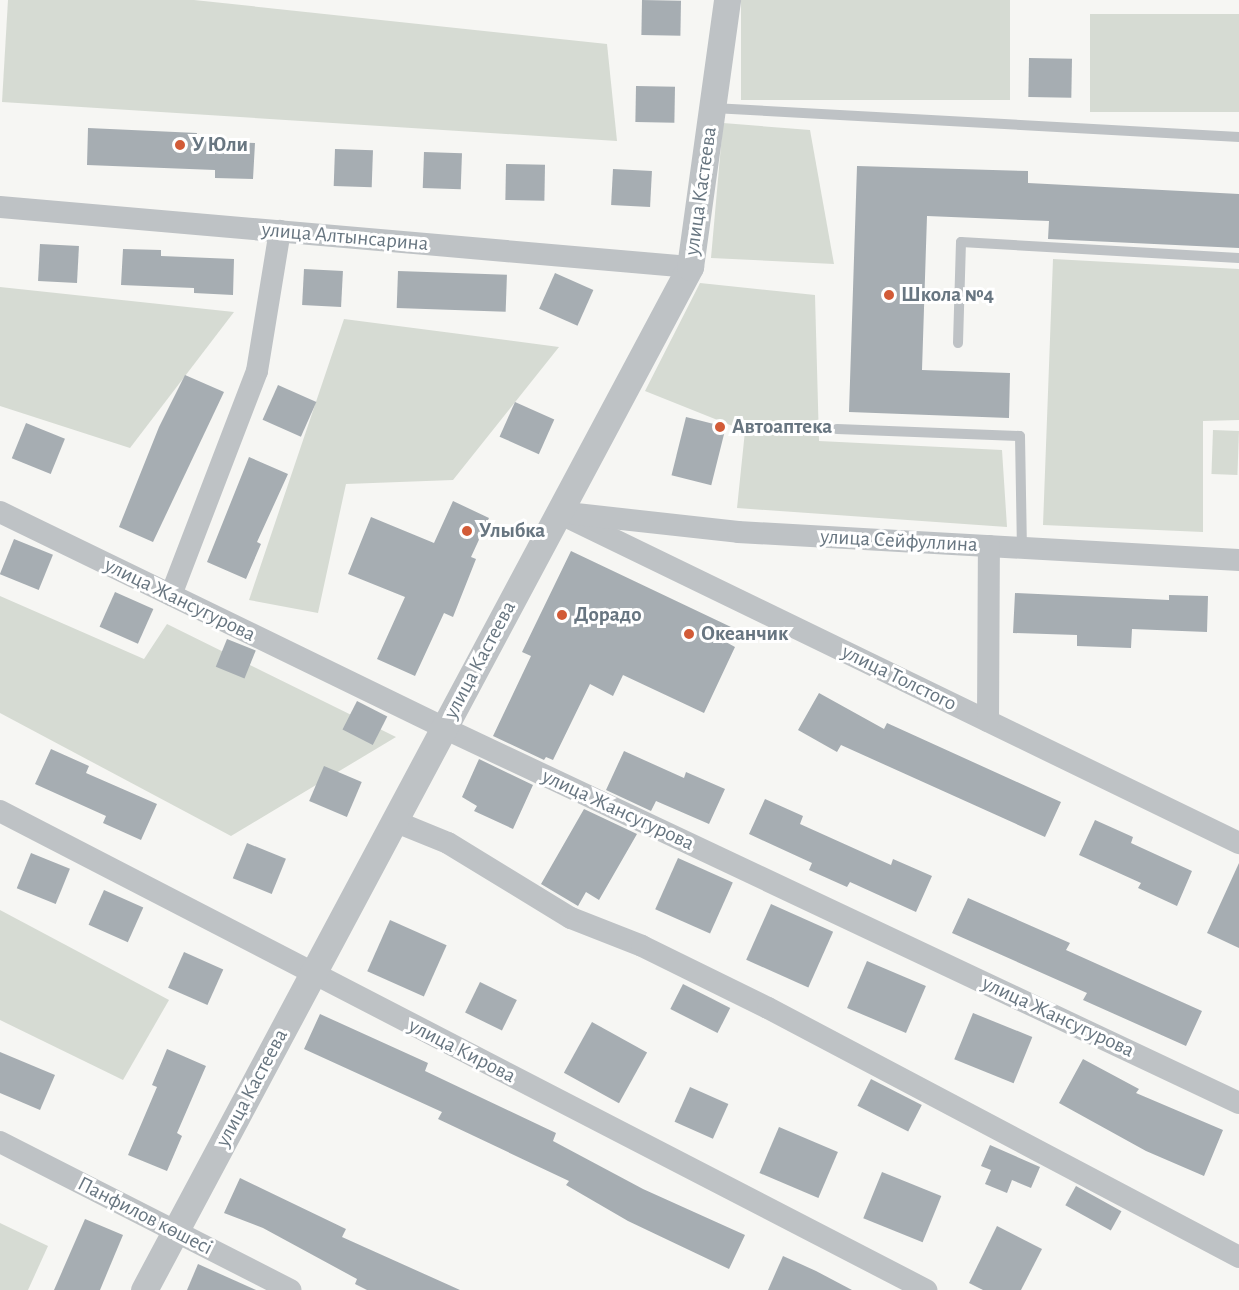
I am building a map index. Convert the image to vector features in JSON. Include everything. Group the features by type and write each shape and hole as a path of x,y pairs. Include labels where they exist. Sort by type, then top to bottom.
{"street":[{"name":"улица Кастеева","path":"144,1290 690,267 727,0"},
{"name":"улица Алтынсарина","path":"0,207 690,267"},
{"path":"171,595 257,371 280,231"},
{"name":"улица Жансугурова","path":"0,512 444,728 1239,1103"},
{"name":"улица Сейфуллина","path":"559,513 738,532 1239,560"},
{"name":"улица Толстого","path":"559,513 1239,843"},
{"path":"988,721 989,546"},
{"name":"улица Кирова","path":"0,811 926,1290"},
{"path":"394,821 468,853 561,913 642,946 768,1008 1239,1257"},
{"name":"Панфилов көшесі","path":"0,1142 290,1290"}],"lane":[{"path":"712,108 1239,136"},
{"path":"958,343 961,242 1239,258"},
{"path":"837,429 1020,436 1022,548"}],"shaded area":[{"path":"8,0 194,0 607,44 617,141 2,102"},
{"path":"741,0 1010,0 1010,100 741,100"},
{"path":"1090,14 1239,14 1239,112 1090,112"},
{"path":"723,123 810,130 834,264 711,258"},
{"path":"1053,259 1239,269 1239,420 1203,421 1203,532 1043,525"},
{"path":"700,283 815,295 819,441 1002,450 1007,527 737,508 745,431 645,391"},
{"path":"0,287 234,312 130,448 0,406"},
{"path":"344,319 559,347 453,480 346,484 318,613 249,600"},
{"path":"1213,430 1239,431 1237,475 1211,474"},
{"path":"0,596 144,659 167,624 396,737 231,836 0,713"},
{"path":"0,910 169,1000 123,1080 0,1020"},
{"path":"0,1223 48,1246 28,1290 0,1290"}],"building":[{"path":"642,0 681,1 680,36 641,35"},
{"path":"1029,58 1072,59 1071,98 1028,97"},
{"path":"636,86 675,87 674,123 635,122"},
{"path":"88,128 197,133 196,141 255,143 253,179 215,178 215,170 87,165"},
{"path":"335,149 373,150 372,187 334,186"},
{"path":"424,152 462,153 461,189 423,188"},
{"path":"506,164 545,165 544,201 505,200"},
{"name":"Школа №4","path":"857,166 1028,171 1028,183 1239,194 1239,248 1048,239 1049,221 927,216 922,370 1010,373 1009,418 849,412"},
{"path":"613,169 652,171 650,207 611,205"},
{"path":"40,244 79,246 77,283 38,281"},
{"path":"123,249 161,250 161,256 234,259 233,295 194,293 194,288 121,285"},
{"path":"304,269 343,271 341,307 302,305"},
{"path":"398,271 507,275 506,312 397,308"},
{"path":"555,273 593,290 578,326 539,309"},
{"path":"185,375 224,392 153,542 119,527 159,427"},
{"path":"278,385 316,402 301,437 263,420"},
{"path":"515,402 554,419 539,454 500,437"},
{"path":"686,417 726,427 711,485 671,475"},
{"path":"26,423 65,439 51,474 12,458"},
{"path":"249,457 288,474 257,542 261,544 246,579 207,562"},
{"path":"453,501 489,518 471,557 476,559 453,617 444,613 415,676 377,659 405,597 348,574 371,517 434,543"},
{"path":"14,539 53,555 39,590 0,574"},
{"path":"571,551 731,627 724,641 735,647 704,713 623,675 613,696 590,684 553,760 546,757 544,760 493,736 531,656 522,652"},
{"path":"115,592 153,609 138,644 100,627"},
{"path":"1015,593 1169,600 1169,595 1208,596 1207,632 1132,629 1131,648 1077,646 1077,635 1013,633"},
{"path":"227,639 256,651 245,678 216,667"},
{"path":"819,693 884,729 887,723 1061,802 1045,837 841,745 837,752 798,730"},
{"path":"357,701 387,716 373,745 342,730"},
{"path":"51,749 89,766 86,773 157,804 141,840 103,823 106,816 35,784"},
{"path":"624,751 684,778 686,772 725,789 709,824 656,801 651,811 606,790"},
{"path":"479,759 533,785 513,829 474,811 477,806 462,797"},
{"path":"324,766 362,782 347,817 309,801"},
{"path":"765,799 803,816 800,824 891,865 893,859 932,876 916,912 850,882 847,887 809,870 812,863 749,834"},
{"path":"584,809 637,834 599,900 586,892 578,906 541,884"},
{"path":"1095,820 1133,837 1131,843 1192,871 1177,906 1138,888 1141,883 1079,855"},
{"path":"247,843 286,859 272,894 233,878"},
{"path":"31,853 70,869 56,904 17,888"},
{"path":"678,858 733,882 710,934 655,909"},
{"path":"1239,863 1239,948 1207,933"},
{"path":"104,890 143,907 128,942 89,925"},
{"path":"968,898 1070,943 1066,950 1202,1011 1186,1046 1083,1000 1087,993 952,933"},
{"path":"771,904 833,932 808,987 746,960"},
{"path":"390,920 447,945 424,996 367,971"},
{"path":"184,952 223,969 207,1005 168,988"},
{"path":"867,961 926,986 906,1033 847,1008"},
{"path":"480,982 517,1000 502,1031 465,1013"},
{"path":"683,984 730,1008 718,1033 670,1009"},
{"path":"973,1013 1032,1037 1014,1083 954,1059"},
{"path":"320,1014 428,1063 425,1071 556,1133 553,1141 643,1189 745,1235 729,1269 628,1221 566,1185 569,1181 438,1119 442,1112 304,1049"},
{"path":"592,1022 647,1053 619,1103 564,1073"},
{"path":"167,1049 206,1066 177,1133 182,1136 167,1171 128,1155 157,1087 152,1085"},
{"path":"0,1052 55,1075 40,1110 0,1093"},
{"path":"1083,1059 1139,1089 1136,1093 1223,1130 1204,1176 1146,1151 1059,1103"},
{"path":"871,1079 922,1105 908,1132 857,1106"},
{"path":"690,1087 728,1104 713,1139 675,1122"},
{"path":"779,1127 838,1152 818,1198 759,1173"},
{"path":"990,1145 1040,1167 1031,1188 1012,1180 1007,1193 985,1184 991,1170 981,1166"},
{"path":"882,1172 941,1196 923,1242 863,1218"},
{"path":"240,1178 346,1229 342,1237 460,1290 367,1290 355,1284 357,1279 263,1228 224,1213"},
{"path":"1076,1186 1121,1211 1111,1230 1065,1205"},
{"path":"85,1219 123,1235 100,1290 54,1290"},
{"path":"997,1226 1042,1249 1021,1290 983,1290 969,1283"},
{"path":"783,1256 816,1271 852,1290 768,1290"},
{"path":"198,1264 256,1290 187,1290"}],"place":[{"name":"У Юли","path":"180,145"},
{"name":"Школа №4","path":"889,295"},
{"name":"Автоаптека","path":"720,427"},
{"name":"Улыбка","path":"467,531"},
{"name":"Дорадо","path":"562,615"},
{"name":"Океанчик","path":"689,634"}]}
